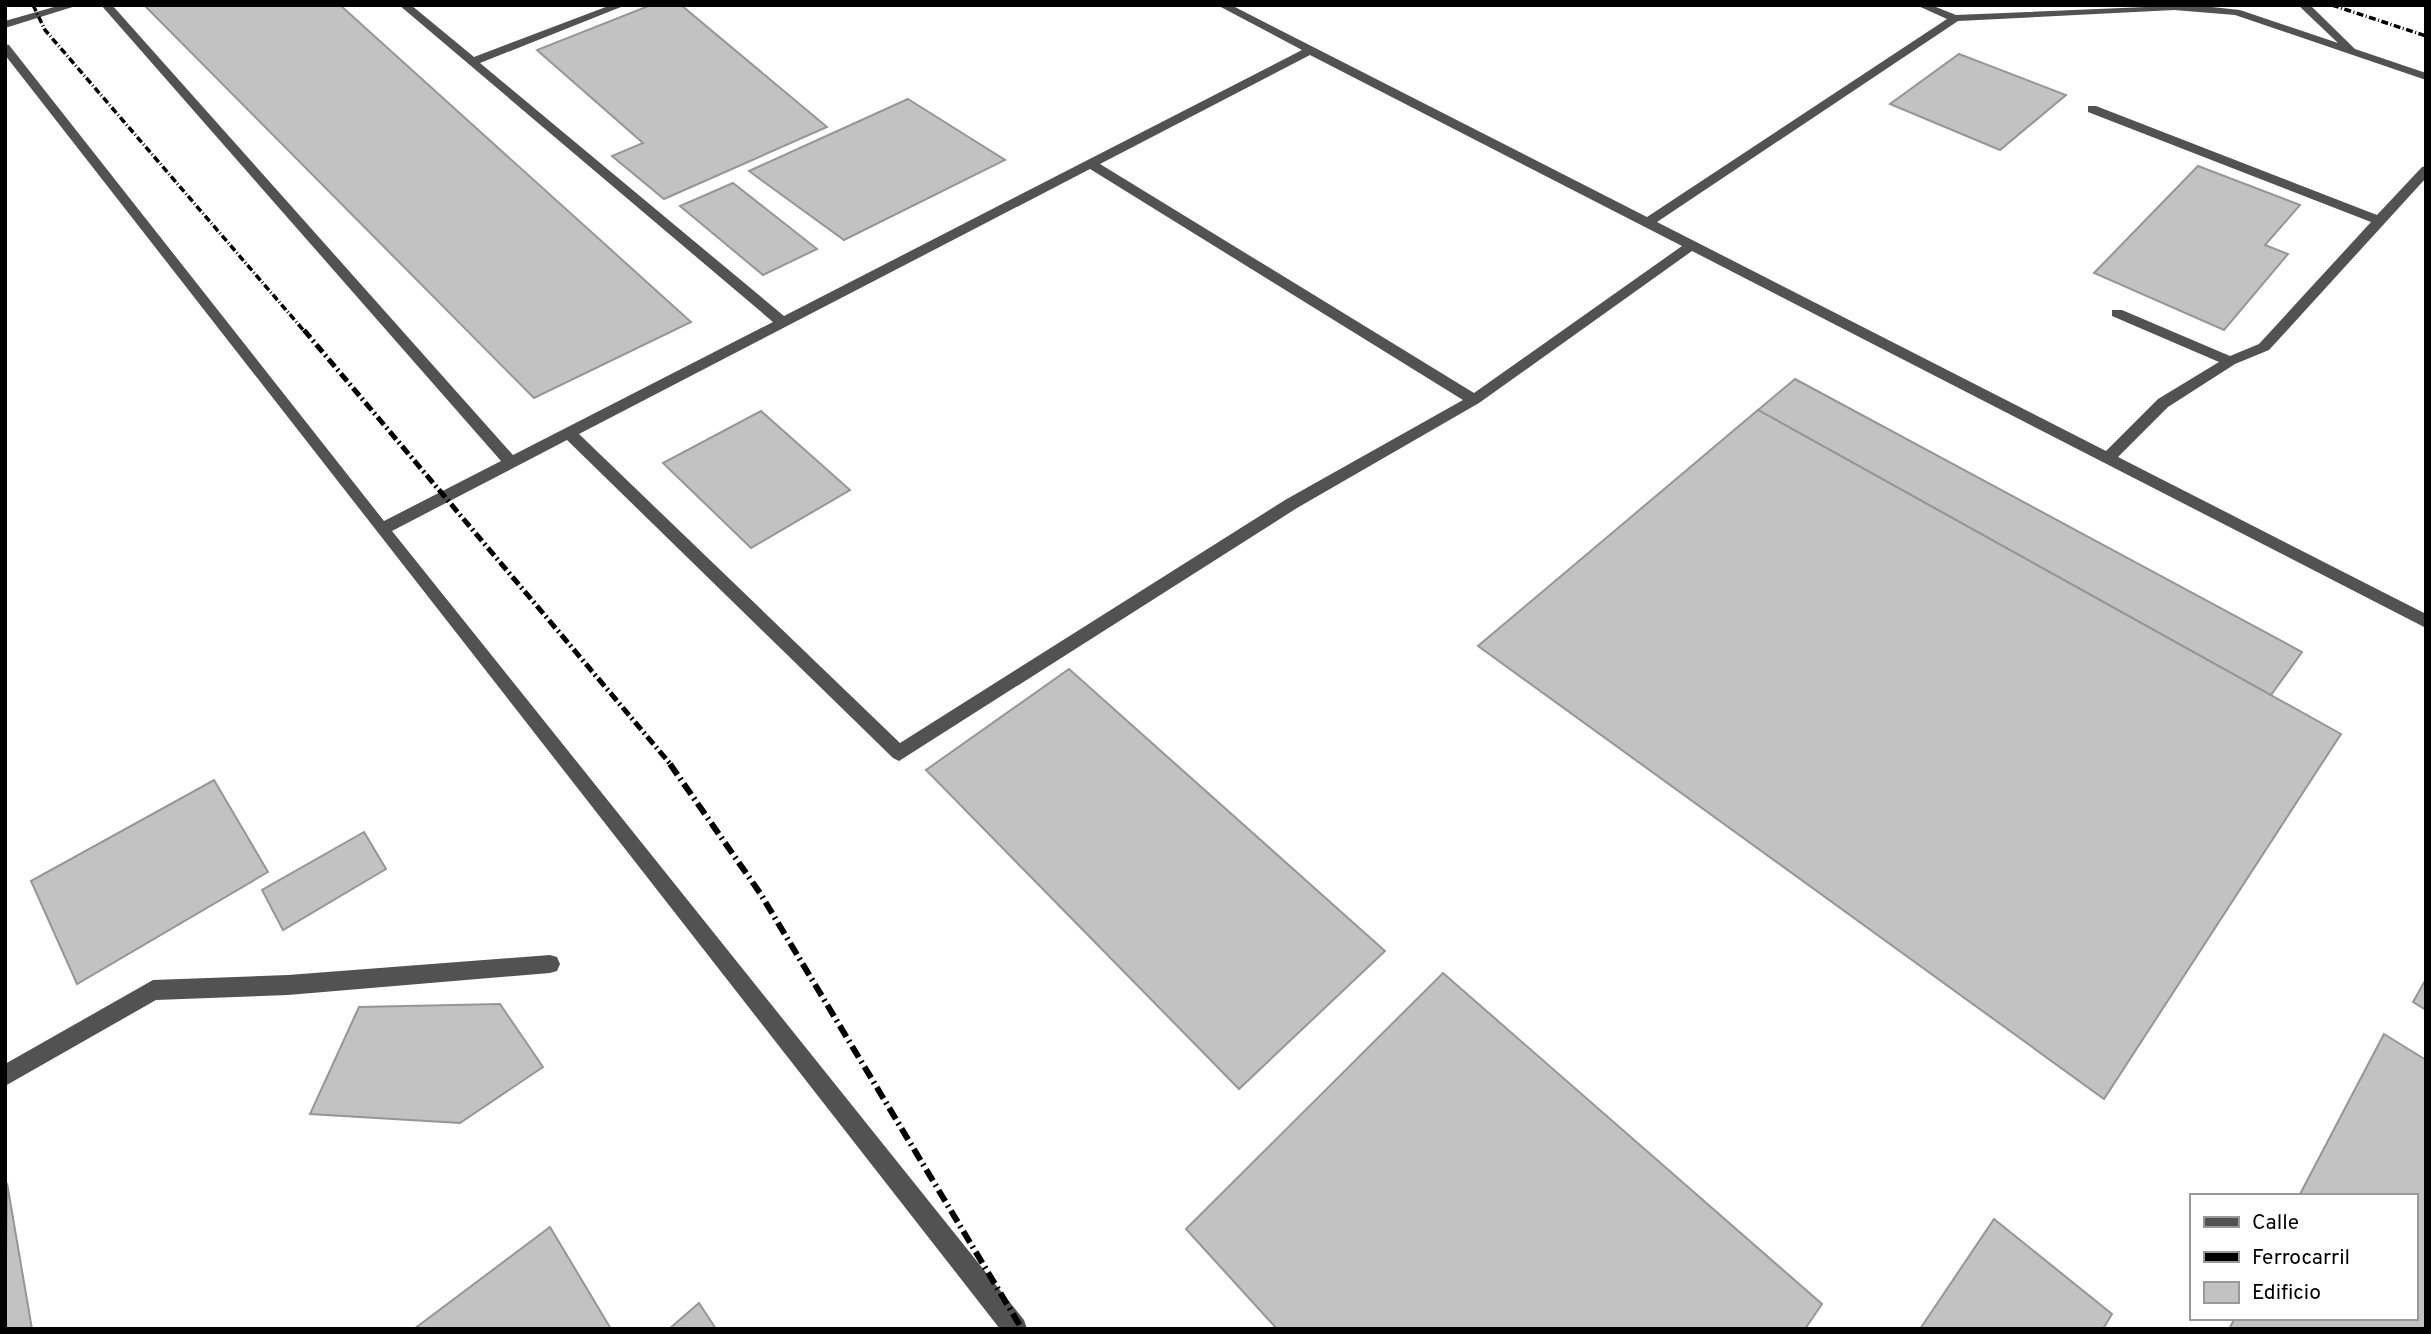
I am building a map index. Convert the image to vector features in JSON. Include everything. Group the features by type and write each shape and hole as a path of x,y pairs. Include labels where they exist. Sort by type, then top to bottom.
{"lane":[{"path":"5,25 74,5"},
{"path":"106,5 511,462"},
{"path":"404,5 782,322"},
{"path":"472,62 621,5"},
{"path":"1222,5 2426,622"},
{"path":"1921,5 1955,18 2174,7 2236,12"},
{"path":"2217,5 2426,77"},
{"path":"2303,5 2355,53"},
{"path":"1647,223 1955,18"},
{"path":"5,47 382,529 1015,1329"},
{"path":"382,529 1311,50"},
{"path":"2092,109 2380,221"},
{"path":"1091,163 1474,400"},
{"path":"2107,459 2162,403 2230,362 2264,346 2426,170"},
{"path":"568,432 899,753 1291,504 1474,400 1691,246"},
{"path":"2117,313 2230,362"},
{"path":"5,1076 153,990 288,985 550,964"}],"building":[{"path":"144,5 340,5 691,322 534,398"},
{"path":"651,5 681,5 827,127 664,199 612,156 643,143 537,50"},
{"path":"1959,54 2066,95 2000,150 1890,104"},
{"path":"908,99 1005,160 844,240 749,171"},
{"path":"2198,166 2300,205 2265,245 2288,254 2224,330 2094,273"},
{"path":"733,183 817,249 763,275 680,206"},
{"path":"1795,379 2302,652 2271,695 1758,410"},
{"path":"1758,410 2341,734 2104,1099 1478,646"},
{"path":"761,411 850,490 751,548 663,463"},
{"path":"1069,669 1385,951 1239,1089 926,770"},
{"path":"214,780 268,872 77,984 31,881"},
{"path":"364,832 386,869 283,930 262,890"},
{"path":"1443,973 1822,1304 1805,1329 1277,1329 1186,1229"},
{"path":"2426,979 2426,1010 2413,1002"},
{"path":"500,1004 543,1067 460,1123 310,1114 359,1007"},
{"path":"2384,1034 2426,1060 2426,1329 2229,1329 2234,1320 2417,1320 2417,1194 2300,1194"},
{"path":"7,1183 32,1329 5,1329"},
{"path":"1994,1219 2112,1314 2103,1329 1920,1329"},
{"path":"550,1227 611,1329 414,1329"},
{"path":"699,1303 716,1329 669,1329"}],"railway":[{"path":"33,5 45,30 305,332"},
{"path":"2332,5 2426,36"},
{"path":"304,330 672,766"},
{"path":"670,764 760,893 1022,1329"}]}
